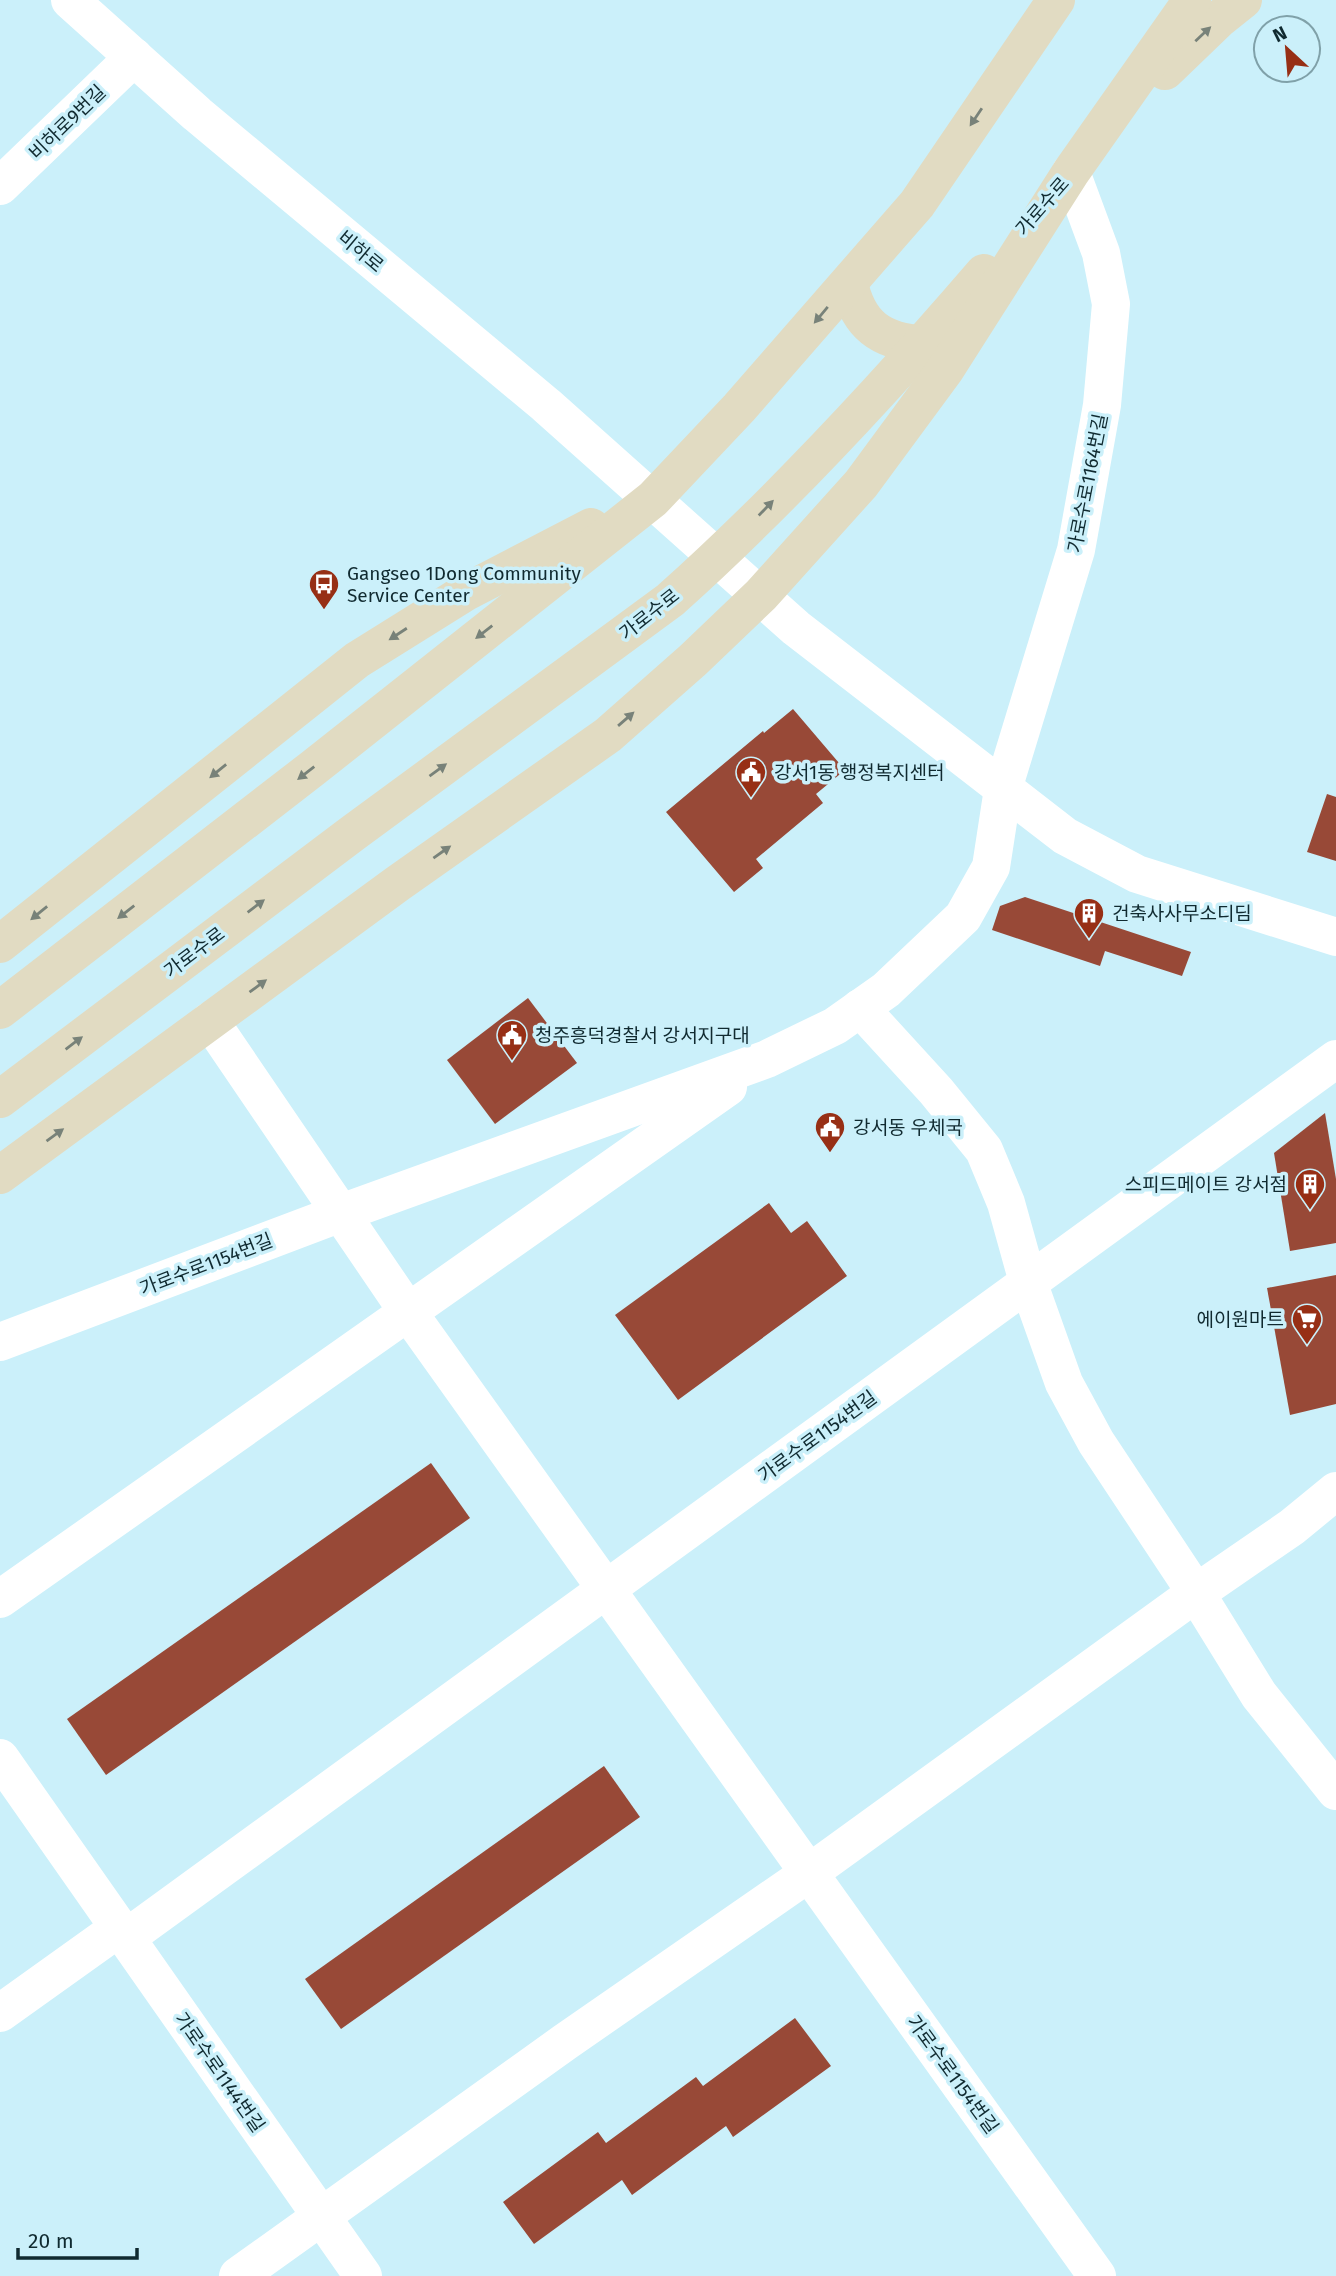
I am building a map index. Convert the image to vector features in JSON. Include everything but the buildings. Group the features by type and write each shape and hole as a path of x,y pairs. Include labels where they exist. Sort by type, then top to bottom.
{"main road":[{"path":"1001,80 1018,35 1023,0"},
{"path":"0,1010 313,768 653,499 740,408 917,204 1056,0"},
{"name":"가로수로","path":"0,1099 353,833 670,600 719,556 923,344 1071,172 1169,0"},
{"path":"0,1175 397,884 608,735 694,660 761,595 861,484 945,370 1071,172 1192,0"},
{"path":"1071,172 1171,65 1243,0"},
{"path":"849,283 852,297 865,321 881,335 903,343 923,344"},
{"path":"0,944 357,660 466,592 600,522 653,499"}],"street":[{"name":"비하로","path":"71,0 197,114 546,405 653,499"},
{"name":"비하로9번길","path":"0,186 134,57"},
{"name":"가로수로1164번길","path":"767,1059 835,1026 886,990 963,917 991,867 1003,789 1076,550 1102,405 1111,304 1101,253 1071,172"},
{"path":"653,499 796,628 1066,836 1137,874 1336,937"},
{"path":"860,1008 936,1090 984,1150 1006,1203 1028,1282 1064,1383 1096,1442 1196,1593 1259,1695 1336,1790"},
{"name":"가로수로1154번길","path":"211,1021 408,1312 1097,2276"},
{"path":"0,1599 767,1059"},
{"name":"가로수로1154번길","path":"0,1342 341,1213 767,1059"},
{"path":"1028,1282 1336,1059"},
{"name":"가로수로1154번길","path":"606,1589 1028,1282"},
{"path":"238,2276 565,2042 809,1873 1196,1593 1292,1527 1336,1491"},
{"path":"0,2013 123,1933 606,1589"},
{"name":"가로수로1144번길","path":"0,1758 363,2276"}],"place":[{"name":"Gangseo 1Dong Community Service Center","path":"324,611"},
{"name":"강서1동 행정복지센터","path":"751,799"},
{"name":"건축사사무소디딤","path":"1089,940"},
{"name":"청주흥덕경찰서 강서지구대","path":"512,1062"},
{"name":"강서동 우체국","path":"830,1154"},
{"name":"스피드메이트 강서점","path":"1310,1211"},
{"name":"에이원마트","path":"1307,1346"}]}
